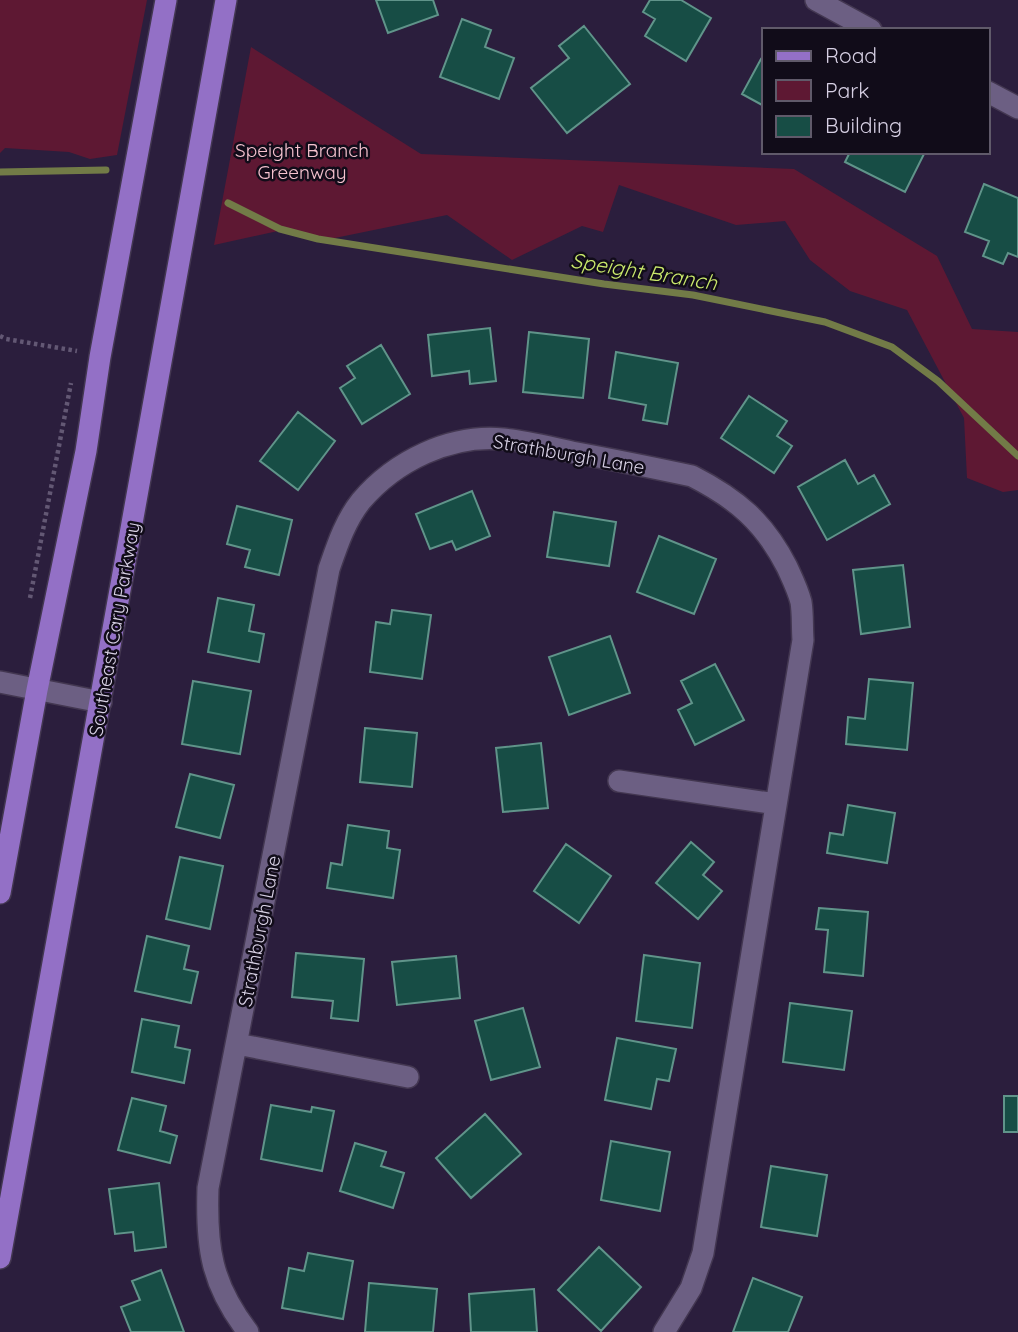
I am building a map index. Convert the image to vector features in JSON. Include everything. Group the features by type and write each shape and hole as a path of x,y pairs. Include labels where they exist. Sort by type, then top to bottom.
{"main road":[{"path":"0,892 37,690 86,451 102,343 166,0"},
{"name":"Southeast Cary Parkway","path":"0,1258 226,0"}],"street":[{"path":"816,0 868,28"},
{"path":"990,93 1018,108"},
{"name":"Strathburgh Lane","path":"248,1332 219,1285 210,1257 206,1229 208,1188 329,569 343,531 360,502 386,477 410,460 439,447 469,440 502,439 692,476 741,505 761,525 776,546 792,577 800,601 803,640 703,1253 691,1288 664,1332"},
{"path":"0,682 101,702"},
{"path":"619,781 776,804"},
{"path":"237,1044 408,1077"}],"path":[{"path":"0,336 77,351"}],"green space":[{"path":"0,0 147,0 117,155 90,159 69,152 5,148 0,153"},
{"name":"Speight Branch Greenway","path":"251,47 421,154 794,169 937,256 972,329 1018,332 1018,490 1003,492 967,478 964,418 907,310 850,291 810,260 785,221 736,225 619,185 603,232 582,226 512,260 447,215 325,240 287,229 214,245"}],"building":[{"path":"376,0 433,0 438,15 388,33"},
{"path":"650,0 681,0 711,18 686,61 645,36 655,19 643,12"},
{"path":"462,19 491,30 485,47 514,58 499,99 440,77"},
{"path":"584,26 630,84 567,133 531,88 569,58 559,46"},
{"path":"761,59 762,105 742,94"},
{"path":"849,154 924,154 905,192 845,162"},
{"path":"984,184 1018,198 1018,257 1008,253 1003,264 983,256 989,241 965,232"},
{"path":"490,328 496,381 470,384 469,371 432,376 428,335"},
{"path":"529,332 589,339 583,398 523,392"},
{"path":"381,345 410,394 362,424 340,388 355,378 347,366"},
{"path":"616,352 678,363 667,424 643,420 646,405 609,398"},
{"path":"749,396 787,421 777,436 792,446 774,473 721,438"},
{"path":"298,412 335,441 298,490 260,461"},
{"path":"845,460 858,484 874,475 890,504 827,540 798,487"},
{"path":"472,491 490,536 456,550 452,541 430,549 416,514"},
{"path":"237,506 292,520 279,575 245,567 250,550 227,544"},
{"path":"554,512 616,522 609,566 547,557"},
{"path":"659,536 716,559 694,614 637,592"},
{"path":"903,565 910,627 861,634 853,570"},
{"path":"218,598 254,605 249,631 264,634 259,662 208,652"},
{"path":"392,610 431,615 422,679 370,672 376,622 390,624"},
{"path":"610,636 630,693 569,715 549,657"},
{"path":"715,664 744,720 695,745 678,710 692,703 681,681"},
{"path":"869,679 913,683 907,750 846,744 848,717 865,719"},
{"path":"193,681 251,691 240,754 182,744"},
{"path":"365,728 417,733 412,787 360,782"},
{"path":"541,743 548,808 503,812 496,748"},
{"path":"190,774 234,785 220,838 176,827"},
{"path":"848,805 895,813 887,863 827,853 830,833 843,835"},
{"path":"348,825 389,831 387,848 400,850 393,898 327,888 331,863 342,865"},
{"path":"691,842 714,862 703,875 722,891 698,919 656,883"},
{"path":"566,844 611,876 579,923 534,891"},
{"path":"180,857 223,866 210,929 166,919"},
{"path":"819,908 868,912 863,976 824,972 828,930 816,929"},
{"path":"147,936 189,946 184,969 198,972 191,1003 135,991"},
{"path":"296,953 364,959 358,1021 331,1018 333,1001 292,997"},
{"path":"644,955 700,963 692,1028 636,1021"},
{"path":"456,956 460,998 397,1005 392,962"},
{"path":"790,1003 852,1011 844,1070 783,1062"},
{"path":"523,1008 540,1067 491,1080 475,1021"},
{"path":"142,1019 179,1026 175,1047 190,1050 184,1083 132,1072"},
{"path":"617,1038 676,1049 669,1081 657,1079 651,1109 605,1100"},
{"path":"1004,1096 1018,1096 1018,1132 1004,1132"},
{"path":"132,1098 166,1106 160,1131 177,1136 170,1163 118,1150"},
{"path":"271,1105 311,1112 312,1107 334,1111 322,1171 261,1159"},
{"path":"485,1114 521,1154 471,1198 436,1158"},
{"path":"611,1141 670,1152 660,1211 601,1200"},
{"path":"355,1143 386,1152 381,1166 404,1173 393,1208 340,1191"},
{"path":"771,1166 827,1175 817,1236 761,1227"},
{"path":"159,1183 166,1247 135,1251 133,1232 115,1234 109,1189"},
{"path":"599,1247 641,1287 601,1331 558,1290"},
{"path":"308,1253 353,1261 343,1319 282,1308 289,1268 304,1271"},
{"path":"161,1270 184,1332 131,1332 121,1307 140,1300 132,1281"},
{"path":"753,1278 802,1297 788,1332 733,1332"},
{"path":"369,1283 437,1289 433,1332 365,1332"},
{"path":"534,1289 537,1332 471,1332 469,1294"}],"waterway":[{"name":"Speight Branch","path":"0,172 106,170"},
{"name":"Speight Branch","path":"228,203 280,229 318,239 604,284 693,295 825,322 892,347 938,381 1018,456"}]}
